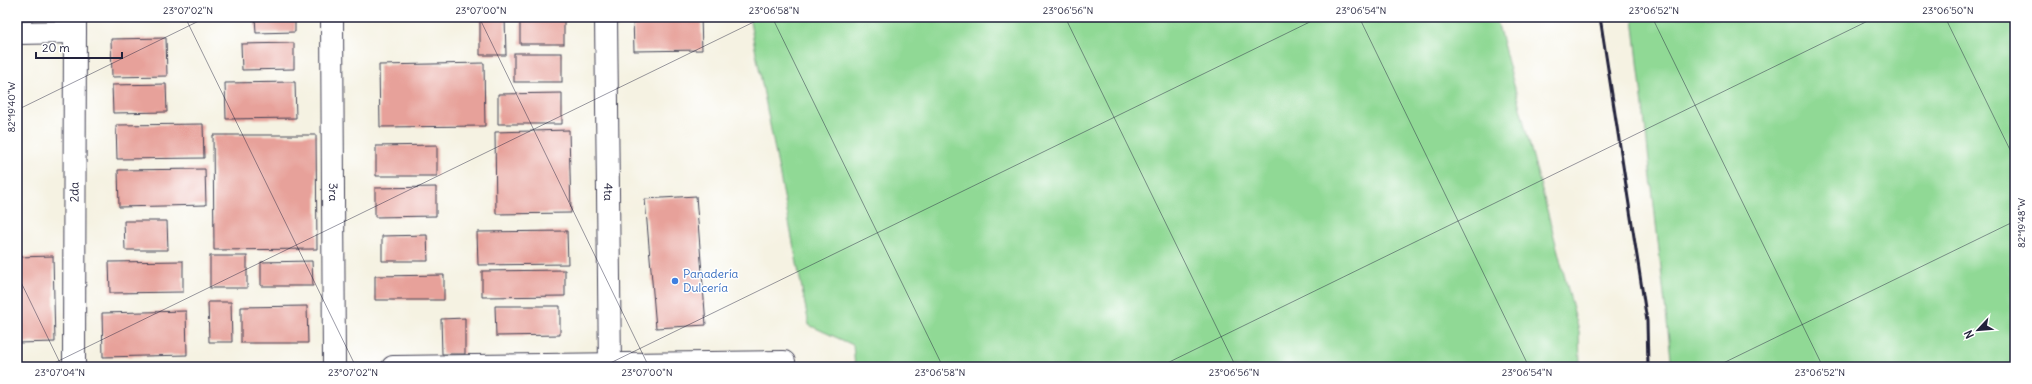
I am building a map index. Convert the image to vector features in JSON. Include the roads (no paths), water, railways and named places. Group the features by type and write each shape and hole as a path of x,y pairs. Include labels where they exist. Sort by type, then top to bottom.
{"street":[{"name":"3ra","path":"332,17 334,367"},
{"name":"4ta","path":"606,17 610,366"},
{"path":"17,33 75,25"},
{"name":"2da","path":"74,367 75,25"},
{"path":"393,367 610,366 784,362"}],"railway":[{"path":"1600,17 1647,321 1648,367"}],"place":[{"name":"Panadería Dulcería","path":"675,281"}]}
